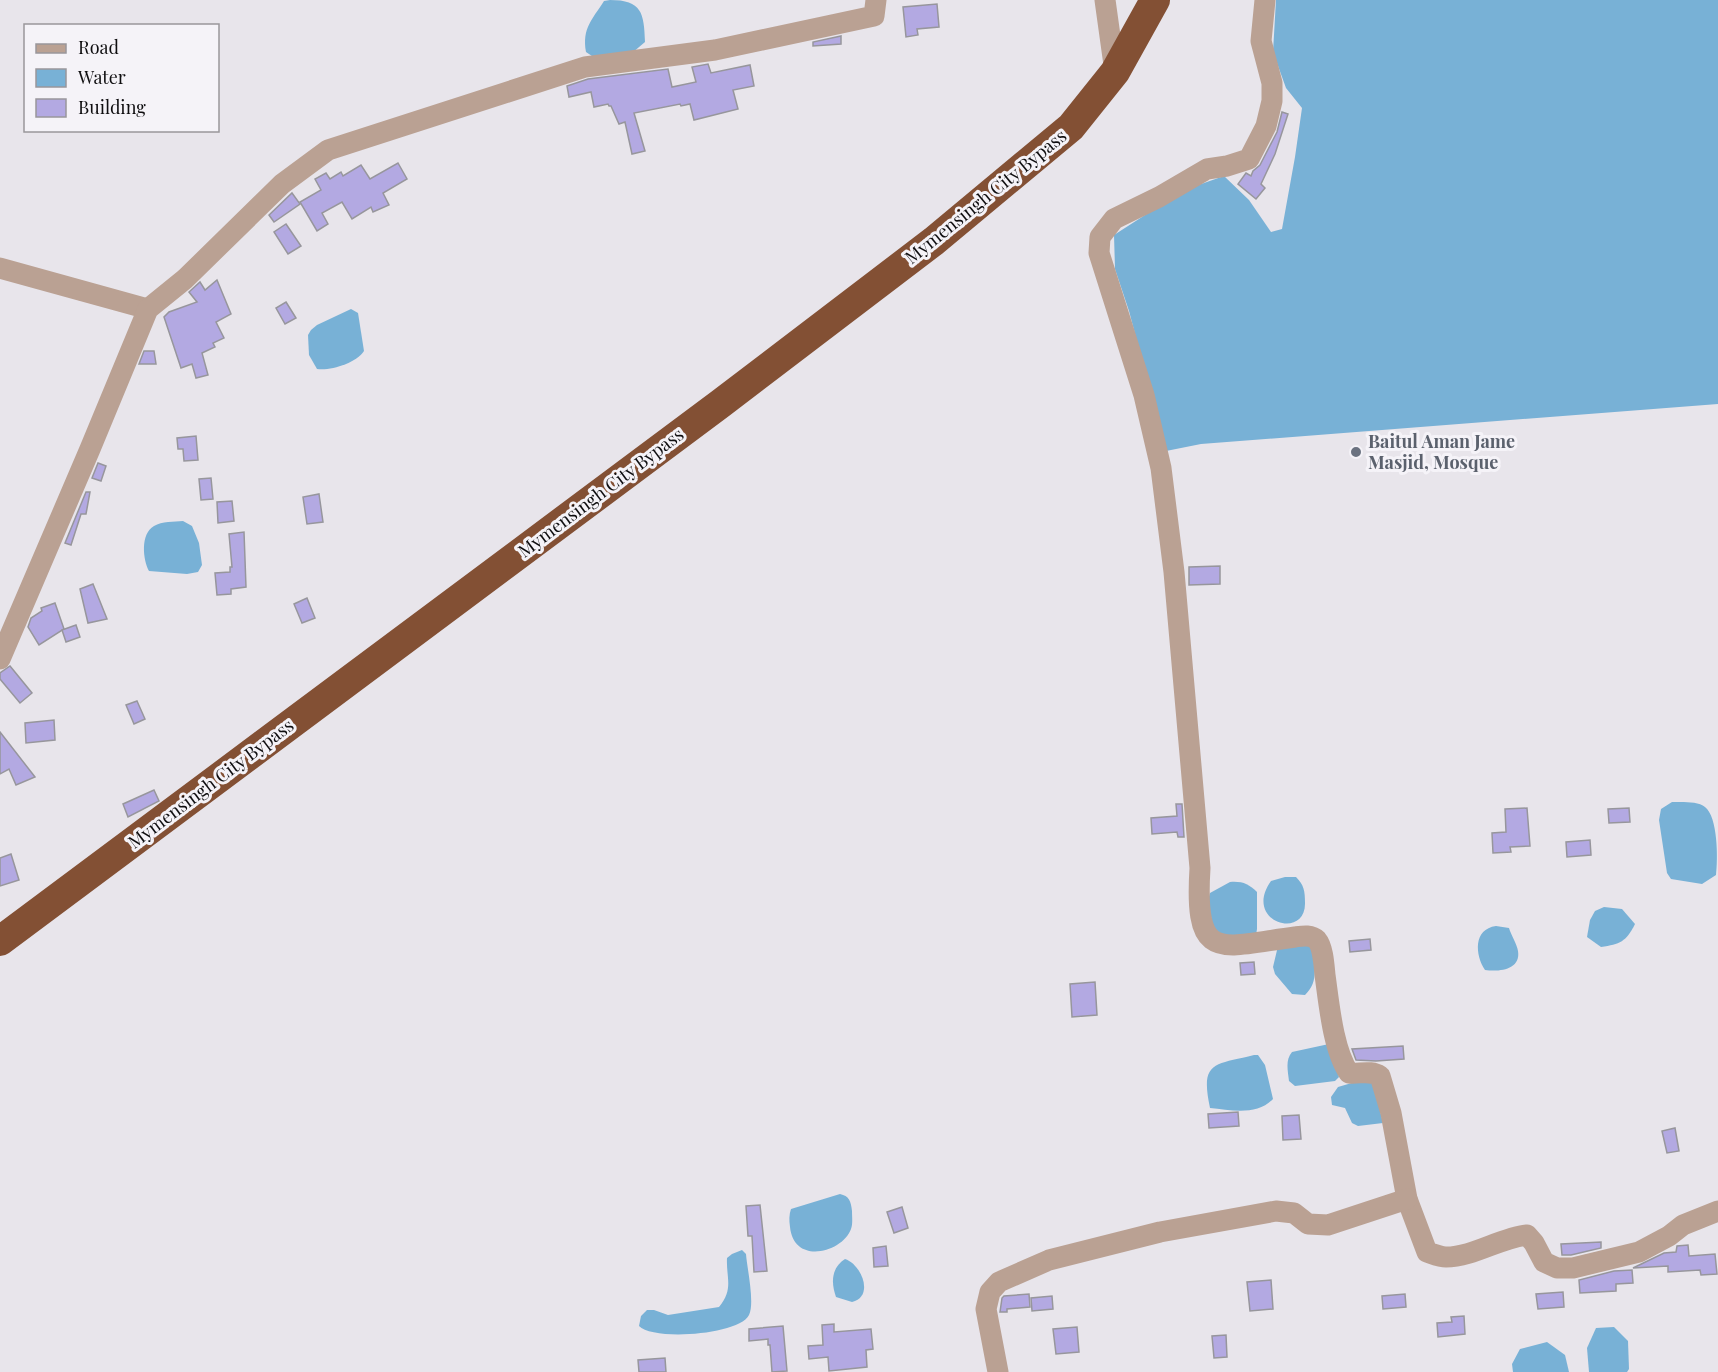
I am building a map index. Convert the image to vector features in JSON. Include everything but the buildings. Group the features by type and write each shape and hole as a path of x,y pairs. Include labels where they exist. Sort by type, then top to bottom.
{"highway":[{"name":"Mymensingh City Bypass","path":"0,941 701,418 934,241 1071,127 1115,72 1155,0"}],"street":[{"path":"0,659 148,309 185,279 282,184 328,150 585,67 715,50 874,16 876,0"},
{"path":"1105,0 1115,72"},
{"path":"1264,0 1262,41 1272,83 1272,101 1266,126 1249,159 1207,169 1159,197 1114,219 1100,237 1100,253 1144,394 1161,468 1174,572 1200,868 1199,889 1203,927 1209,939 1224,946 1302,936 1312,936 1318,941 1324,963 1332,1026 1342,1064 1348,1073 1373,1072 1380,1076 1391,1113 1407,1198 1427,1252 1445,1257 1474,1251 1515,1236 1527,1235 1544,1262 1557,1268 1574,1268 1639,1252 1669,1236 1683,1225 1718,1211"},
{"path":"0,268 148,309"},
{"path":"998,1372 986,1308 990,1292 999,1282 1048,1260 1160,1232 1276,1211 1294,1213 1308,1224 1328,1226 1407,1198"}],"water":[{"path":"1276,0 1718,0 1718,404 1201,444 1166,451 1129,311 1115,269 1114,235 1184,190 1224,176 1249,200 1271,232 1282,229 1302,108 1286,88 1273,52"},
{"path":"604,1 629,2 639,10 644,23 645,42 632,53 595,58 586,52 585,37 592,19"},
{"path":"351,309 358,313 364,351 343,365 329,369 317,369 309,355 308,335 317,325"},
{"path":"183,521 192,526 199,543 202,565 198,572 187,574 149,571 145,560 146,535 154,526 161,523"},
{"path":"1672,802 1702,805 1709,812 1712,820 1717,849 1716,875 1702,884 1671,879 1667,873 1659,820 1661,809"},
{"path":"1296,877 1299,880 1304,888 1305,899 1303,915 1287,924 1278,922 1269,916 1264,907 1264,895 1271,881"},
{"path":"1230,882 1245,884 1257,892 1257,929 1256,935 1251,940 1214,933 1208,900 1210,893"},
{"path":"1604,907 1622,909 1635,924 1629,935 1622,941 1601,947 1587,937 1590,920 1595,911"},
{"path":"1496,926 1509,928 1518,957 1513,966 1508,968 1496,971 1485,970 1479,957 1478,943 1483,932"},
{"path":"1311,945 1315,972 1313,984 1305,995 1292,994 1275,974 1273,967 1278,946"},
{"path":"1329,1044 1339,1077 1335,1081 1295,1086 1289,1081 1288,1062 1292,1052"},
{"path":"1258,1055 1265,1065 1273,1099 1252,1110 1235,1111 1210,1108 1207,1081 1213,1068 1229,1061"},
{"path":"1372,1077 1383,1123 1358,1126 1352,1123 1345,1108 1332,1105 1331,1097 1338,1087"},
{"path":"840,1194 847,1198 852,1207 852,1225 846,1237 829,1249 809,1251 800,1247 793,1239 790,1227 791,1209"},
{"path":"742,1250 746,1254 751,1310 742,1322 730,1327 696,1334 661,1333 647,1331 639,1326 641,1316 647,1310 668,1315 719,1307 728,1289 727,1258"},
{"path":"845,1259 856,1267 863,1280 863,1293 859,1299 852,1302 836,1297 833,1286 835,1271"},
{"path":"1614,1327 1628,1341 1629,1369 1627,1372 1589,1372 1587,1348 1596,1328"},
{"path":"1547,1342 1565,1355 1569,1372 1513,1372 1512,1364 1520,1349"}],"place":[{"name":"Baitul Aman Jame Masjid, Mosque","path":"1356,452"}]}
